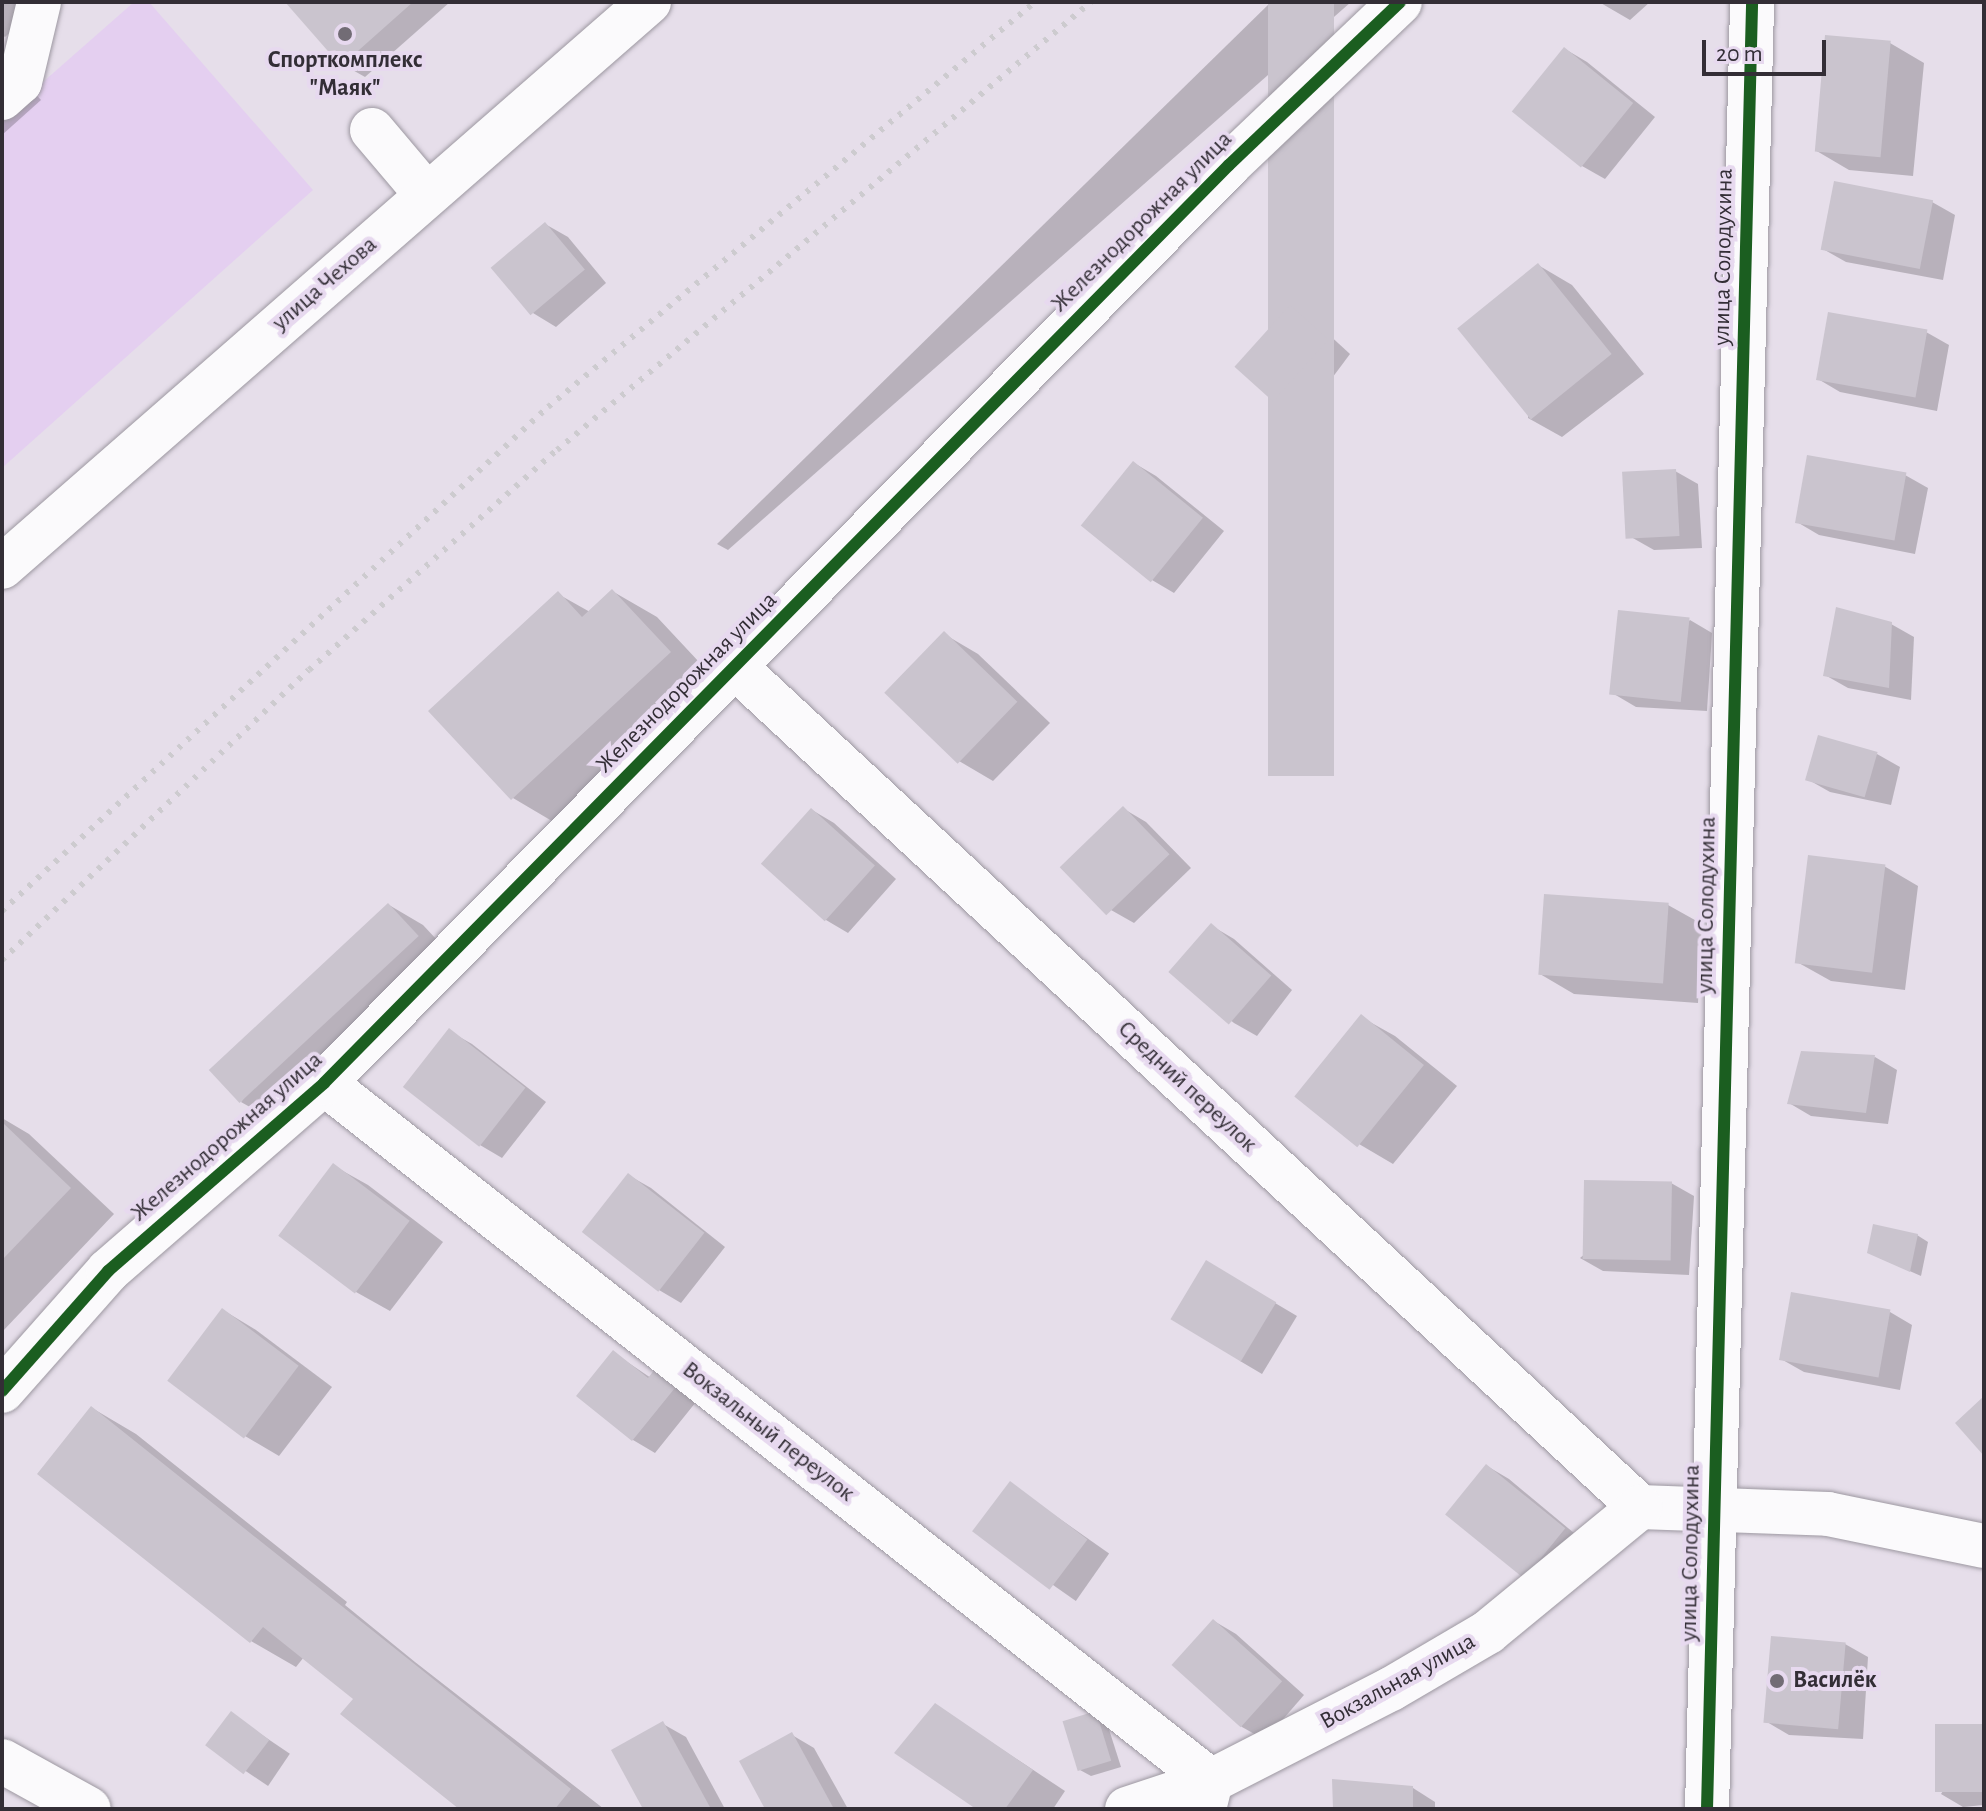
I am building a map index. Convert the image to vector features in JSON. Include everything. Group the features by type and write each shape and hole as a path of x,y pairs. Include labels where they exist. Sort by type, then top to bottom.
{"street":[{"path":"2,98 20,82 39,2"},
{"name":"улица Чехова","path":"2,567 649,2"},
{"name":"Железнодорожная улица","path":"2,1391 108,1271 324,1083 1229,165 1400,2"},
{"name":"улица Солодухина","path":"1707,1809 1752,2"},
{"path":"372,130 426,194"},
{"name":"Средний переулок","path":"734,666 1640,1507"},
{"name":"Вокзальный переулок","path":"324,1083 1207,1795"},
{"path":"1640,1507 1828,1514 1984,1546"},
{"name":"Вокзальная улица","path":"1127,1809 1207,1795 1488,1632 1640,1507"},
{"path":"2,1761 89,1809"}],"shaded area":[{"path":"134,2 149,2 313,190 2,468 2,118"}],"building":[{"name":"Спорткомплекс \"Маяк\"","path":"285,2 413,2 341,66"},
{"path":"1268,2 1334,2 1334,776 1268,776"},
{"path":"1825,35 1891,41 1881,157 1815,152"},
{"path":"1564,47 1633,103 1581,168 1512,112"},
{"path":"1834,181 1933,200 1920,269 1821,250"},
{"path":"545,222 585,269 530,315 491,268"},
{"path":"1538,263 1612,354 1531,419 1457,328"},
{"path":"1290,305 1329,340 1273,401 1234,367"},
{"path":"1828,312 1927,330 1915,397 1816,380"},
{"path":"1807,455 1906,473 1894,540 1795,523"},
{"path":"1133,461 1203,518 1151,582 1081,526"},
{"path":"1676,469 1680,536 1626,539 1622,472"},
{"path":"612,589 671,652 511,800 428,711 558,591 582,617"},
{"path":"1836,607 1892,622 1889,688 1823,676"},
{"path":"1618,610 1690,618 1681,702 1609,695"},
{"path":"944,631 1017,702 958,764 884,693"},
{"path":"1818,735 1878,752 1865,797 1805,780"},
{"path":"1123,806 1170,854 1106,915 1060,867"},
{"path":"811,808 875,866 825,921 761,864"},
{"path":"1808,855 1885,865 1872,973 1795,963"},
{"path":"1544,894 1669,903 1663,984 1538,975"},
{"path":"388,903 419,936 240,1103 209,1070"},
{"path":"1211,923 1271,975 1229,1025 1168,972"},
{"path":"1361,1014 1424,1065 1357,1147 1294,1096"},
{"path":"449,1028 525,1088 479,1147 403,1087"},
{"path":"1801,1051 1875,1055 1866,1113 1787,1104"},
{"path":"2,1122 71,1188 2,1260"},
{"path":"333,1163 410,1221 355,1293 278,1236"},
{"path":"628,1173 704,1233 658,1292 582,1232"},
{"path":"1584,1180 1672,1182 1671,1261 1583,1259"},
{"path":"1873,1224 1918,1234 1910,1272 1867,1253"},
{"path":"1206,1260 1276,1302 1241,1361 1170,1319"},
{"path":"1791,1292 1890,1310 1878,1377 1779,1360"},
{"path":"222,1308 299,1366 244,1438 167,1381"},
{"path":"613,1350 648,1378 662,1360 683,1378 632,1441 576,1396"},
{"path":"1984,1396 1984,1456 1955,1423"},
{"path":"91,1406 571,1789 555,1809 459,1809 340,1714 353,1699 263,1627 250,1643 37,1474"},
{"path":"1486,1464 1565,1528 1524,1579 1445,1515"},
{"path":"1010,1481 1087,1539 1050,1590 972,1531"},
{"path":"1213,1619 1282,1681 1241,1727 1172,1665"},
{"path":"1771,1636 1846,1643 1838,1729 1763,1723"},
{"path":"935,1703 1033,1770 1005,1809 976,1809 894,1753"},
{"path":"231,1711 269,1740 243,1774 205,1745"},
{"path":"1096,1711 1111,1761 1078,1771 1063,1721"},
{"path":"663,1721 711,1809 643,1809 611,1750"},
{"path":"1935,1724 1984,1724 1984,1792 1935,1792"},
{"path":"792,1732 834,1809 765,1809 739,1761"},
{"path":"1332,1779 1413,1786 1413,1809 1333,1809"}],"railway":[{"path":"2,911 548,407 1035,2"},
{"path":"2,960 309,670 557,450 1091,2"}],"cycle path":[{"path":"2,1391 108,1271 324,1083 1229,165 1400,2"},
{"path":"1707,1809 1752,2"}],"place":[{"name":"Спорткомплекс \"Маяк\"","path":"345,34"},
{"name":"Василёк","path":"1777,1681"}]}
